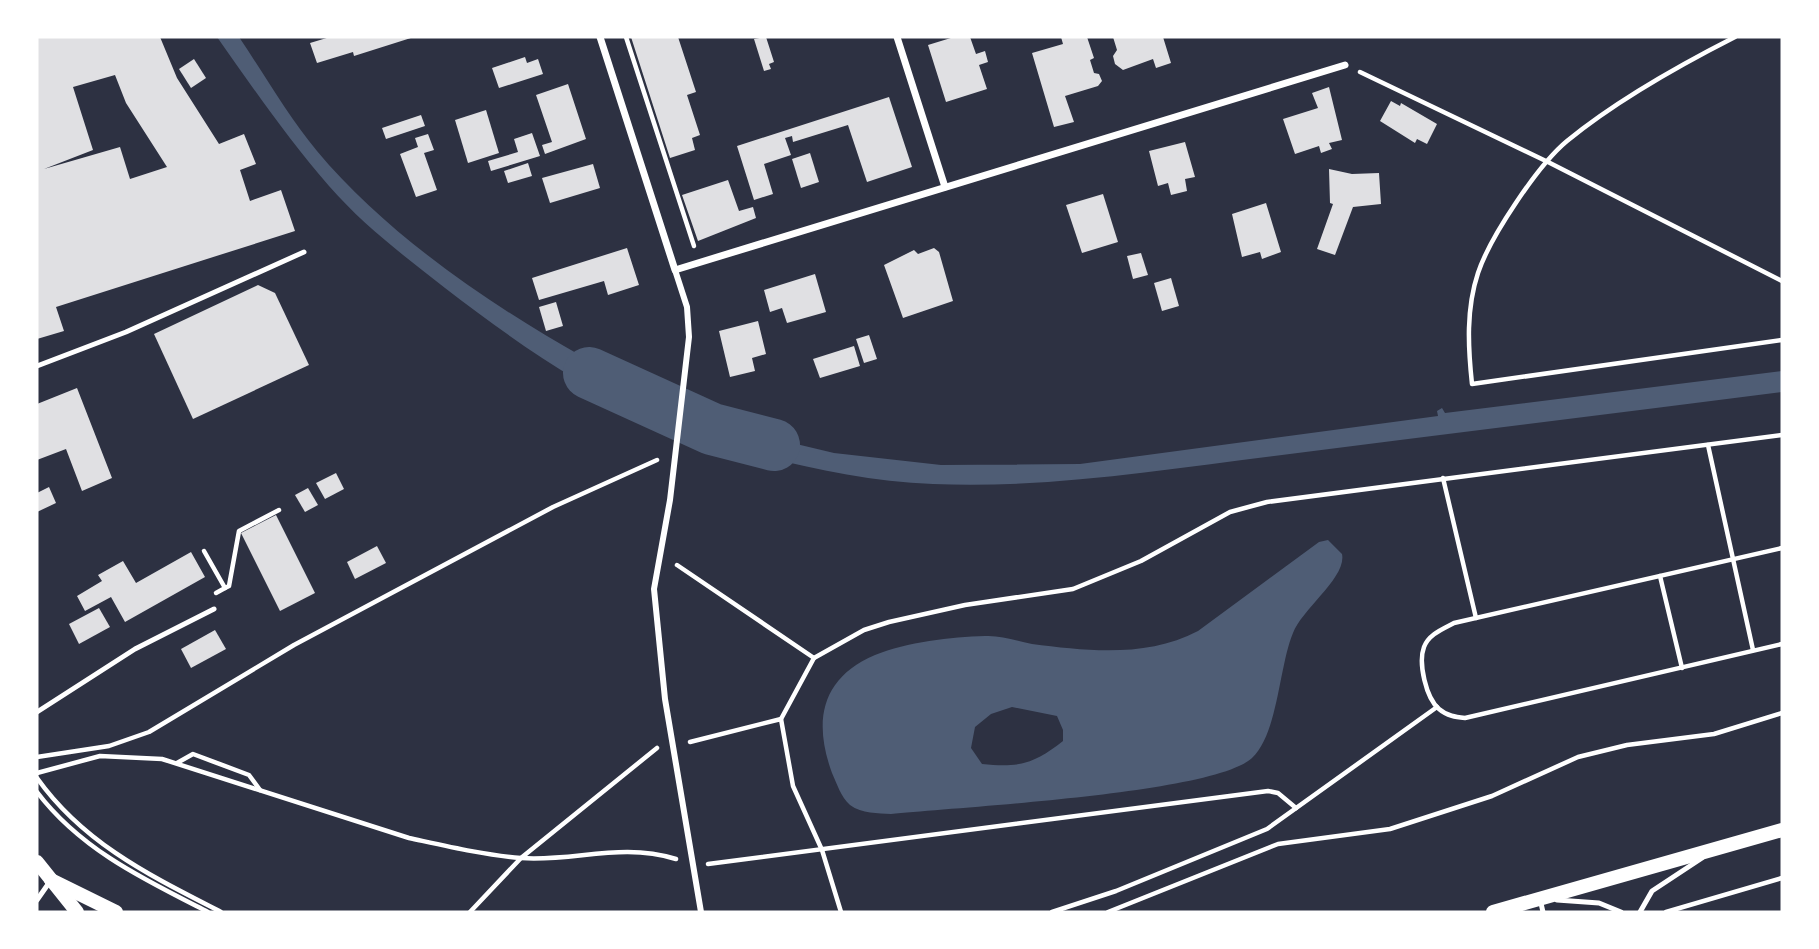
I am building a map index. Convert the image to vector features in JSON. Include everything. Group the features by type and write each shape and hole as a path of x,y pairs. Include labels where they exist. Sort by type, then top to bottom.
{"main road":[{"path":"1493,912 1541,906 1717,848 1782,830"},
{"path":"37,862 77,912"},
{"path":"51,880 116,912"}],"street":[{"path":"600,37 687,307 689,337 680,432 654,589 656,631 672,744 701,912"},
{"path":"897,37 945,187"},
{"path":"675,270 1345,65"}],"lane":[{"path":"37,366 127,332 304,252"},
{"path":"37,712 135,649 214,609"},
{"path":"1640,912 1652,891 1717,848"},
{"path":"37,900 51,880"},
{"path":"1541,906 1586,901 1621,912"}],"path":[{"path":"626,37 696,251"},
{"path":"1735,37 1701,54 1593,122 1566,142 1548,162 1496,233 1478,272 1471,305 1468,345 1472,384 1782,340"},
{"path":"1345,65 1548,162 1782,281"},
{"path":"839,910 822,850 793,786 781,719 814,658 863,630 953,607 1073,589 1116,572 1230,512 1247,507 1443,478 1782,435"},
{"path":"1708,445 1753,650"},
{"path":"37,757 119,743 149,732 294,645 553,507 677,452"},
{"path":"1443,478 1476,618"},
{"path":"225,588 229,586 239,531 279,510"},
{"path":"1782,548 1476,618 1438,631 1423,648 1424,676 1437,707 1454,717 1478,716 1782,644"},
{"path":"661,555 814,658"},
{"path":"1660,576 1682,668"},
{"path":"1052,912 1092,900 1267,829 1437,707"},
{"path":"1108,912 1278,844 1390,829 1492,796 1578,757 1627,745 1714,734 1782,713"},
{"path":"470,912 522,858 654,748 781,719"},
{"path":"104,756 119,743"},
{"path":"176,763 193,754 249,775 261,791"},
{"path":"221,912 134,868 104,847 57,806 37,776 104,756 149,757 176,763 409,838 522,858 627,850 654,853 693,865 1268,791 1278,793 1296,808"},
{"path":"37,792 55,816 103,855 208,912"},
{"path":"1666,912 1782,878"}],"water":[{"path":"217,37 239,37 306,138 351,188 389,224 430,257 519,319 656,396 652,418 570,376 519,342 445,288 370,227 329,186 299,150"},
{"path":"1782,371 1782,392 1152,472 1020,484 933,484 874,479 788,462 702,440 705,417 767,437 834,453 941,465 1080,464 1438,416 1437,411 1442,408 1445,413"},
{"path":"1328,540 1342,554 1342,563 1331,583 1293,633 1273,717 1261,747 1252,758 1228,770 1138,790 891,814 870,813 855,808 847,802 840,790 826,754 823,736 826,703 843,676 875,655 929,641 985,636 1095,650 1138,649 1178,640 1198,631 1319,542","holes":["1012,707 1057,716 1063,730 1063,741 1025,763 982,764 971,748 975,727 991,714"]}],"building":[{"path":"37,37 160,37 177,78 219,144 244,134 256,164 240,170 250,201 281,190 295,231 56,307 64,331 37,339","holes":["115,75 126,103 167,167 130,179 120,147 44,169 93,150 73,87"]},
{"path":"330,37 414,37 354,56 353,52 317,63 310,43"},
{"path":"631,37 678,37 696,92 687,95 700,135 692,138 695,150 670,158"},
{"path":"766,37 774,62 769,64 771,69 764,71 754,39"},
{"path":"954,37 970,37 976,54 985,51 988,62 979,65 987,89 946,102 928,45"},
{"path":"1061,37 1087,37 1094,58 1090,60 1094,73 1099,74 1102,81 1098,86 1065,96 1074,122 1054,127 1032,53 1063,44"},
{"path":"1113,37 1163,37 1171,63 1156,68 1153,59 1123,70 1115,64 1113,56 1117,50"},
{"path":"525,57 527,63 538,59 543,74 499,88 492,68"},
{"path":"194,59 206,78 191,88 179,69"},
{"path":"568,84 586,139 545,154 542,145 552,142 536,95"},
{"path":"1329,87 1342,140 1329,143 1332,149 1321,153 1319,146 1295,154 1283,119 1318,108 1312,93"},
{"path":"889,97 912,167 867,182 848,125 793,142 792,136 785,138 791,155 764,164 773,194 754,200 737,146"},
{"path":"1391,101 1400,106 1401,103 1437,124 1427,144 1417,139 1415,143 1380,121"},
{"path":"486,110 499,153 468,163 455,120"},
{"path":"421,115 425,126 386,139 382,128"},
{"path":"532,133 540,156 491,171 488,161 518,152 514,139"},
{"path":"428,134 434,150 424,153 437,190 416,197 400,154 418,147 415,138"},
{"path":"1185,142 1195,177 1185,179 1187,191 1171,195 1168,183 1158,186 1149,151"},
{"path":"810,153 819,182 801,188 792,159"},
{"path":"528,163 532,176 508,183 504,171"},
{"path":"593,164 600,188 550,203 542,178"},
{"path":"1329,169 1352,174 1379,173 1381,204 1353,207 1335,255 1317,249 1333,204 1330,203"},
{"path":"728,180 739,211 753,207 756,218 698,241 682,195"},
{"path":"1103,194 1118,242 1082,253 1066,205"},
{"path":"1266,203 1281,252 1262,259 1260,252 1242,257 1232,214"},
{"path":"627,248 639,285 608,295 604,281 539,300 532,278"},
{"path":"934,248 939,252 953,301 903,318 884,265 914,250 918,254"},
{"path":"1141,253 1148,275 1133,279 1127,256"},
{"path":"815,274 826,312 787,323 782,308 770,312 764,290"},
{"path":"1171,278 1179,306 1162,311 1154,283"},
{"path":"258,285 275,293 309,365 193,419 154,334"},
{"path":"556,302 563,326 546,331 539,307"},
{"path":"758,321 766,354 752,358 755,371 730,377 719,331"},
{"path":"869,335 877,359 864,363 856,339"},
{"path":"854,346 860,366 820,378 813,359"},
{"path":"77,388 112,478 82,491 66,449 37,460 37,404"},
{"path":"336,473 344,489 325,499 316,483"},
{"path":"49,487 56,503 37,512 37,493"},
{"path":"308,488 318,505 305,512 295,495"},
{"path":"276,515 315,593 280,611 241,533"},
{"path":"377,546 386,563 355,579 347,562"},
{"path":"191,552 205,577 125,622 111,597 85,611 77,596 102,581 98,575 123,561 136,583"},
{"path":"99,608 110,627 79,644 69,624"},
{"path":"215,630 226,649 191,668 181,649"}],"waterway":[{"path":"589,373 712,429 774,445"}]}
